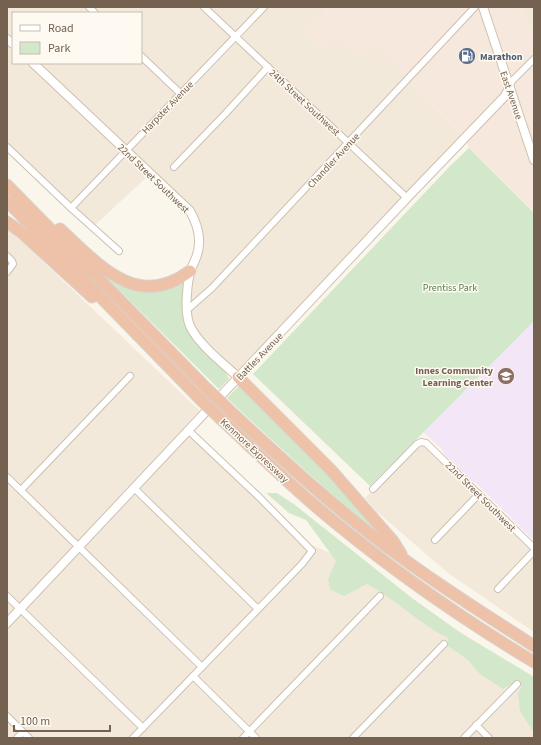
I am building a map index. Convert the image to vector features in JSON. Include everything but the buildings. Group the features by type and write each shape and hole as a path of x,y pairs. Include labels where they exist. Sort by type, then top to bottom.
{"highway":[{"path":"7,181 103,268 128,283 144,286 160,286 170,283 190,271"},
{"name":"Kenmore Expressway","path":"7,185 207,389 324,497 404,560 447,590 534,646"},
{"name":"Kenmore Expressway","path":"7,201 199,398 313,504 430,595 486,633 534,662"},
{"path":"7,222 21,232 152,349"},
{"path":"238,377 331,470 393,541 404,560"}],"street":[{"name":"24th Street Southwest","path":"204,7 407,198"},
{"name":"Harpster Avenue","path":"71,208 125,150 264,7"},
{"name":"Chandler Avenue","path":"187,310 212,288 475,7"},
{"name":"East Avenue","path":"483,7 534,160"},
{"path":"142,57 181,94"},
{"path":"509,88 512,81 534,59"},
{"name":"22nd Street Southwest","path":"34,64 190,211 195,220 200,236 196,260 190,271 187,310 190,324 194,332 204,344 238,377"},
{"path":"174,167 268,67"},
{"name":"Battles Avenue","path":"7,623 505,96 509,88"},
{"path":"7,147 119,251"},
{"path":"7,256 13,264 7,272"},
{"path":"21,490 130,376"},
{"path":"133,738 310,555 312,551 188,430"},
{"name":"22nd Street Southwest","path":"373,489 417,444 424,442 428,444 479,494 534,550"},
{"path":"7,476 202,667"},
{"path":"134,488 258,609"},
{"path":"435,540 479,494"},
{"path":"498,589 534,550"},
{"path":"7,596 143,728"},
{"path":"243,738 380,596"},
{"path":"356,737 444,644"},
{"path":"193,676 256,738"},
{"path":"464,738 517,684"},
{"path":"7,716 29,738"},
{"path":"476,726 489,738"},
{"path":"17,738 23,732"}],"shaded area":[{"path":"7,7 330,7 304,34 377,44 408,79 465,138 238,377 194,332 187,297 196,260 195,220 150,174 93,227 7,147"},
{"path":"330,7 527,7 521,14 534,29 534,212 469,148 465,138 377,45 361,60 337,38 324,51 304,34"},
{"path":"527,7 534,7 534,29 521,14"},
{"path":"7,229 203,414 188,429 304,542 350,561 522,678 517,684 534,693 534,738 7,738"},
{"name":"Innes Community Learning Center","path":"534,320 534,541 477,484 471,481 444,454 442,449 423,432"},
{"path":"421,442 534,548 534,632 448,573 376,511 365,498"}],"green space":[{"name":"Prentiss Park","path":"469,148 534,213 534,321 370,486 253,374 451,165"},
{"path":"109,275 124,286 147,292 155,292 171,288 186,280 182,305 185,325 194,339 226,373 229,379 219,389 106,277"},
{"path":"239,386 246,390 319,462 385,538 324,487 227,398"},
{"path":"266,493 277,493 295,505 412,598 461,633 534,677 534,733 520,711 518,693 522,686 516,681 503,689 480,674 468,660 448,646 448,638 427,626 378,590 367,584 344,596 330,589 328,579 336,561 306,520 289,513"}],"place":[{"name":"Marathon","path":"467,56"},
{"name":"Innes Community Learning Center","path":"506,376"}]}
